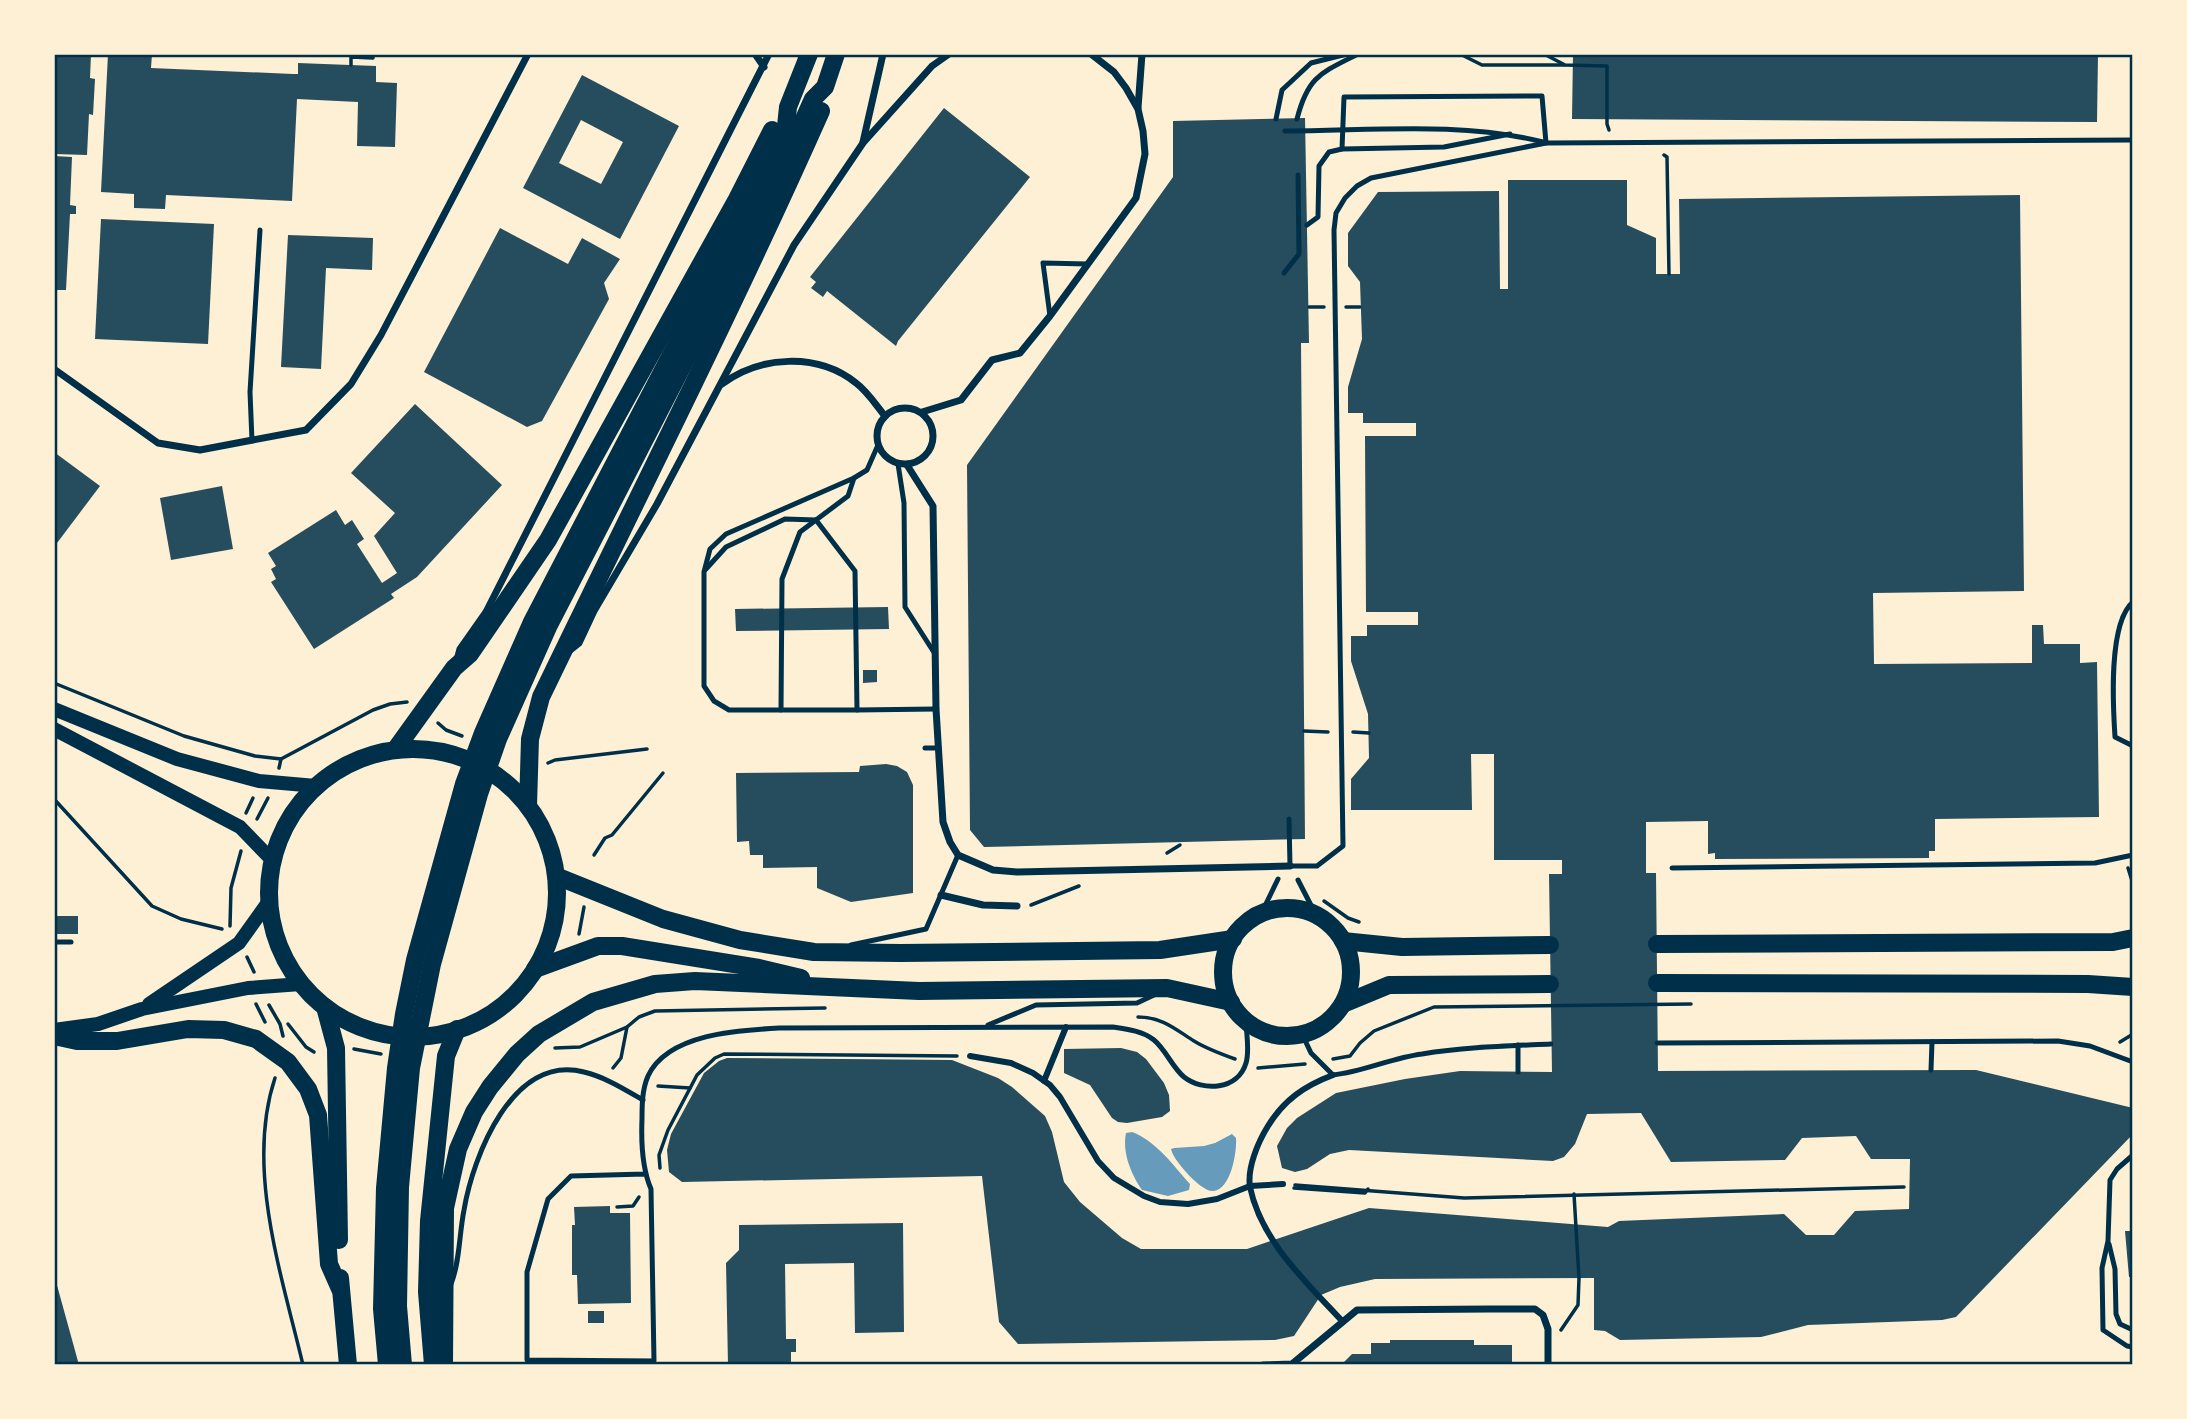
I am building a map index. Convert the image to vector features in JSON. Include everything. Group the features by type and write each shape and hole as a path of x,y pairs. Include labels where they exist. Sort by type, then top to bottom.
{"main road":[{"path":"387,1365 382,1309 385,1188 398,1055 415,960 464,785 483,733 532,622 751,201 786,126 788,107 808,54"},
{"path":"528,806 530,738 541,696 775,215 824,105 825,87 836,54"},
{"path":"403,1365 398,1306 400,1187 411,1068 435,952 479,793 498,739 548,627 759,218 813,99 825,87"},
{"path":"395,750 454,668 470,654 548,540 737,199 775,123 788,107"},
{"path":"54,709 177,760 259,781 316,786"},
{"path":"54,729 240,827 272,860"},
{"path":"395,750 437,751 459,757 498,776 528,806 540,824 551,852 556,876 553,924 546,947 535,969 520,989 502,1006 480,1020 429,1036 410,1037 371,1030 349,1022 325,1007 301,984 288,965 272,924 269,901 272,860 285,827 299,805 316,786 353,762 395,750"},
{"path":"556,876 663,919 740,940 814,952 1160,950 1233,939"},
{"path":"142,1009 239,943 269,901"},
{"path":"1343,1004 1351,975 1349,957 1343,941 1331,926 1316,915 1288,908 1274,909 1242,927 1233,939 1225,959 1224,974 1231,1002 1246,1020 1268,1032 1285,1035 1302,1034 1325,1023 1343,1004 1389,985 1550,984"},
{"path":"1657,944 2113,942 2133,939"},
{"path":"1343,941 1402,947 1550,945"},
{"path":"535,969 597,946 622,946 759,968 839,987"},
{"path":"444,1365 445,1208 458,1149 474,1112 517,1054 539,1034 593,1002 655,984 695,981 919,991 1167,988 1231,1002"},
{"path":"1657,983 2088,984 2133,987"},
{"path":"54,1030 98,1024 142,1009 248,988 301,984"},
{"path":"325,1007 336,1048 340,1289 348,1365"},
{"path":"54,1036 77,1041 117,1041 188,1029 224,1030 256,1039 288,1062 308,1089 318,1115 329,1264 340,1289"},
{"path":"433,1365 427,1292 429,1221 446,1056 457,1029"}],"street":[{"path":"54,369 158,443 200,450 306,430 351,384 381,335 528,54"},
{"path":"755,54 764,67"},
{"path":"454,668 460,649 486,612 769,54"},
{"path":"863,143 883,54"},
{"path":"560,657 579,643 594,611 657,504 794,246 863,143 932,66 949,54"},
{"path":"1091,54 1114,72 1138,109"},
{"path":"922,412 932,426 933,444 923,458 907,465 889,460 878,445 877,430 885,416 906,407 922,412 961,400 992,360 1020,353 1051,316 1136,198 1145,154 1138,109 1142,54"},
{"path":"719,387 730,378 758,366 788,361 805,362 836,371 858,384 885,416"},
{"path":"907,465 933,506 937,748 943,822 958,855 993,870 1017,872 1290,866"},
{"path":"942,895 983,905 1017,906"},
{"path":"1044,1081 1066,1027"},
{"path":"970,1056 1011,1063 1044,1081 1060,1097 1098,1161 1114,1178 1160,1202 1188,1203 1217,1199 1250,1186 1283,1184"},
{"path":"1333,1075 1311,1083 1283,1104 1262,1135 1250,1172 1250,1186 1265,1227 1296,1271 1343,1322"},
{"path":"1263,1365 1292,1364 1357,1310 1489,1308 1535,1309 1544,1315 1548,1329 1548,1365"}],"lane":[{"path":"1276,119 1282,90 1311,63 1347,54"},
{"path":"1297,119 1303,96 1319,73 1358,54"},
{"path":"1342,149 1344,97 1542,96 1546,143"},
{"path":"1285,131 1430,130 1510,134 1546,143"},
{"path":"1307,225 1318,217 1319,166 1329,152 1342,149 1444,147 1510,134"},
{"path":"1289,819 1290,866 1317,866 1343,846 1334,230 1336,213 1345,198 1371,178 1546,143 2133,140"},
{"path":"1284,273 1299,254 1297,175"},
{"path":"251,441 250,392 260,230"},
{"path":"1051,316 1043,263 1089,264"},
{"path":"878,445 867,470 726,534 710,550 704,572 704,686 714,701 729,710 936,709"},
{"path":"898,464 904,503 905,607 936,656"},
{"path":"781,710 782,579 800,532 848,496 854,478"},
{"path":"704,572 726,547 785,519 816,520"},
{"path":"816,520 855,571 857,710"},
{"path":"2133,602 2127,607 2115,647 2113,709 2115,737 2133,746"},
{"path":"925,748 937,748"},
{"path":"814,952 926,929 958,855"},
{"path":"1672,868 2095,863 2133,855"},
{"path":"1261,914 1278,879"},
{"path":"1297,880 1316,915"},
{"path":"54,942 71,942"},
{"path":"985,1027 1037,1005 1137,1003 1167,988"},
{"path":"645,1174 571,1176 548,1199 527,1272 527,1360 654,1361 652,1189 645,1174 642,1100 653,1068 667,1054 704,1038 730,1031 781,1028 1131,1029 1152,1038 1181,1074 1196,1086 1218,1087 1235,1080 1244,1070 1247,1060 1246,1020"},
{"path":"1302,1034 1311,1053 1333,1075 1353,1073 1423,1053 1551,1044"},
{"path":"1657,1043 2058,1041 2090,1046 2133,1062"},
{"path":"1931,1070 1932,1042"},
{"path":"1518,1045 1518,1072"},
{"path":"445,1300 455,1273 472,1174 486,1139 518,1090 547,1073 583,1071 642,1100"},
{"path":"2133,1155 2117,1169 2110,1180 2108,1241 2102,1268 2103,1330 2133,1347"},
{"path":"2108,1241 2115,1269 2116,1314 2120,1324 2133,1330"}],"path":[{"path":"351,65 351,57 373,58 373,54"},
{"path":"1460,54 1482,65 1607,66 1607,124"},
{"path":"1544,54 1565,65"},
{"path":"1642,143 1667,157 1669,274"},
{"path":"54,683 184,736 256,756 281,759 373,710 390,704 412,703"},
{"path":"432,718 455,734"},
{"path":"547,764 555,760 647,749"},
{"path":"594,855 605,838 612,835 663,773"},
{"path":"243,820 257,790"},
{"path":"54,799 152,906 181,919 222,929"},
{"path":"1028,906 1085,884"},
{"path":"1315,895 1360,923"},
{"path":"579,936 585,902"},
{"path":"251,996 266,1023 269,1023"},
{"path":"1258,1068 1298,1066 1350,1056 1374,1031 1434,1007 1703,1004"},
{"path":"288,1024 306,1047 314,1052"},
{"path":"550,1048 580,1047 627,1027"},
{"path":"345,1048 381,1054"},
{"path":"954,1048 954,1056"},
{"path":"617,1207 633,1206 640,1196 663,1181 659,1155 668,1130 702,1069 724,1054 970,1056"},
{"path":"277,1073 270,1095 264,1135 264,1183 277,1255 303,1365"},
{"path":"645,1086 691,1088"},
{"path":"1283,1184 1464,1198 1904,1187"},
{"path":"1574,1195 1578,1305"}],"water":[{"path":"1132,1132 1149,1141 1164,1154 1190,1184 1189,1190 1168,1196 1142,1190 1126,1155 1126,1133"},
{"path":"1232,1134 1236,1138 1236,1144 1232,1169 1224,1184 1213,1191 1188,1174 1171,1149 1204,1146"}],"building":[{"path":"54,54 91,54 90,78 95,79 93,115 89,114 87,155 54,154"},
{"path":"108,54 152,54 151,68 298,74 298,63 376,66 376,82 397,83 395,147 357,146 358,102 297,99 292,201 166,195 165,209 134,208 134,194 101,192"},
{"path":"1573,54 2098,54 2097,122 1572,119"},
{"path":"582,75 679,126 620,239 523,188","holes":["581,120 623,142 601,184 559,163"]},
{"path":"944,108 1030,177 896,346 827,291 823,297 811,288 816,282 810,277"},
{"path":"1305,118 1309,343 1301,343 1305,839 984,847 970,830 967,465 1173,177 1173,121"},
{"path":"54,156 72,157 70,205 76,206 76,214 70,214 66,290 54,290"},
{"path":"1508,180 1627,180 1627,225 1656,238 1656,274 1680,274 1679,199 2020,195 2024,591 1873,593 1874,664 2032,663 2032,625 2043,625 2044,644 2080,644 2080,663 2097,662 2099,817 1935,819 1935,851 1929,851 1929,858 1715,859 1715,853 1708,854 1708,821 1646,822 1646,873 1656,873 1658,1071 1976,1070 2133,1108 2133,1134 1956,1317 1942,1320 1808,1325 1761,1337 1620,1340 1605,1331 1594,1330 1594,1278 1375,1279 1340,1287 1321,1295 1294,1336 1275,1340 1018,1344 999,1322 982,1176 682,1182 669,1172 667,1150 671,1134 704,1073 719,1061 727,1058 952,1060 998,1078 1045,1116 1052,1132 1064,1182 1080,1202 1122,1238 1141,1249 1247,1249 1369,1208 1608,1227 1619,1221 1784,1214 1806,1235 1834,1235 1855,1211 1909,1209 1910,1159 1871,1159 1856,1136 1802,1138 1785,1160 1671,1162 1641,1113 1587,1114 1575,1144 1564,1157 1553,1161 1349,1150 1330,1154 1307,1169 1295,1172 1282,1168 1277,1146 1287,1128 1297,1118 1336,1093 1460,1071 1552,1072 1549,874 1562,874 1562,860 1494,860 1494,754 1471,754 1472,810 1351,810 1351,779 1369,758 1368,714 1351,661 1351,636 1367,636 1367,625 1418,625 1418,612 1366,612 1365,436 1416,436 1416,423 1363,423 1363,413 1348,413 1348,387 1362,339 1360,282 1348,266 1348,233 1378,192 1499,191 1500,289 1508,289"},
{"path":"101,219 214,224 208,344 95,339"},
{"path":"500,228 568,264 582,238 620,259 604,283 609,299 542,421 527,427 424,372"},
{"path":"288,235 373,238 372,270 326,268 321,369 281,367"},
{"path":"415,404 502,485 417,577 391,594 394,598 314,649 271,582 276,579 271,569 276,566 268,553 336,510 345,525 352,520 364,539 357,544 382,583 397,573 374,536 395,513 351,473"},
{"path":"54,452 100,486 54,547"},
{"path":"222,486 233,549 171,560 160,498"},
{"path":"888,607 889,629 736,631 735,609"},
{"path":"863,670 877,670 877,682 863,683"},
{"path":"886,764 907,772 913,785 913,893 851,902 817,888 817,867 763,868 763,855 750,855 749,841 737,842 736,773 859,772 860,766"},
{"path":"54,916 78,916 78,934 54,934"},
{"path":"1121,1048 1137,1052 1146,1059 1164,1083 1169,1095 1170,1111 1162,1117 1118,1122 1112,1118 1090,1085 1064,1073 1064,1049"},
{"path":"610,1206 610,1213 630,1213 631,1303 578,1304 577,1275 572,1275 574,1207"},
{"path":"2133,1209 2133,1277 2129,1277 2125,1231 2130,1231 2130,1212"},
{"path":"903,1223 904,1332 855,1333 854,1263 785,1264 786,1339 796,1339 796,1352 791,1352 791,1365 728,1365 726,1263 739,1250 739,1225"},
{"path":"55,1278 79,1365 54,1365"},
{"path":"588,1311 604,1311 604,1323 588,1323"},
{"path":"1390,1340 1474,1340 1474,1345 1512,1345 1512,1362 1516,1362 1516,1365 1341,1365 1352,1354 1371,1354 1371,1343 1390,1343"}]}
